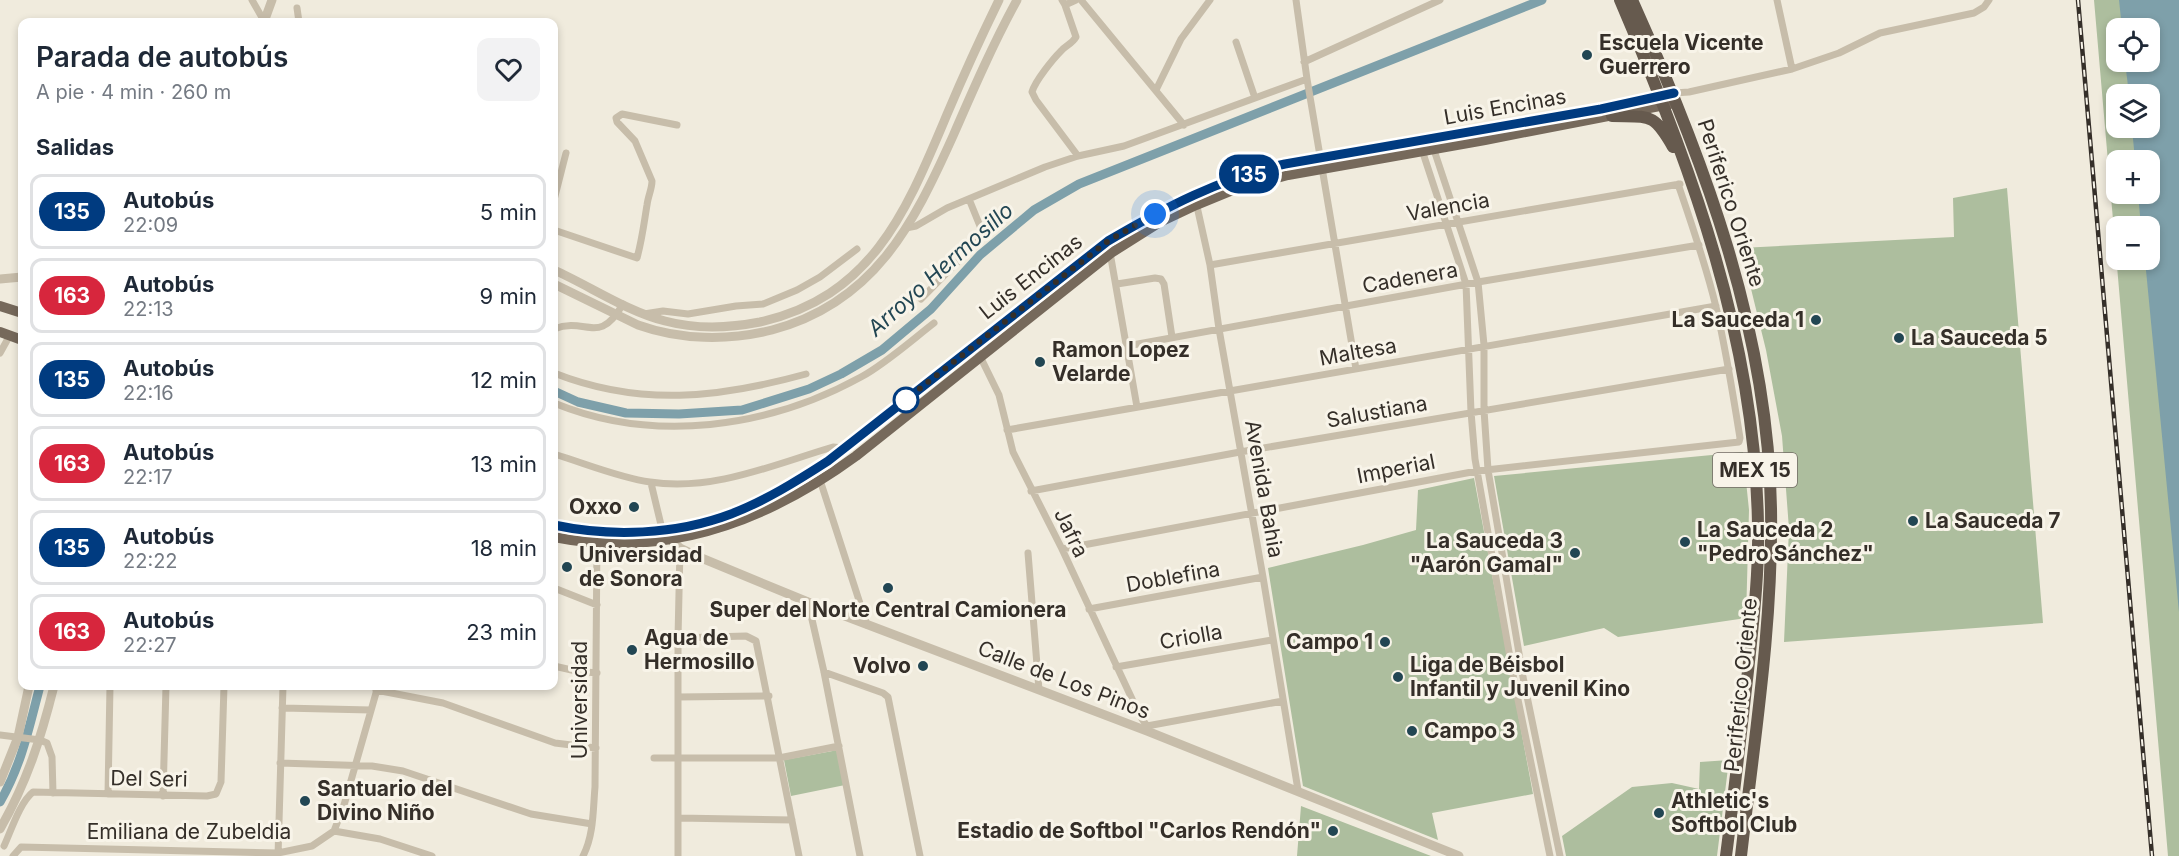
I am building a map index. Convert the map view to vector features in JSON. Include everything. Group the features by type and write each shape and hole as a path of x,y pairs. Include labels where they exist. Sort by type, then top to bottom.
{"highway":[{"name":"Periferico Oriente","path":"1620,0 1669,99 1716,257 1743,368 1756,475 1757,589 1726,856"},
{"name":"Periferico Oriente","path":"1632,0 1669,99 1716,210 1732,260 1755,364 1768,442 1771,508 1770,593 1741,856"},
{"path":"1612,116 1653,118 1660,124 1691,178"}],"main road":[{"path":"558,538 597,543 641,543 706,532 741,522 776,506 856,456 1111,253 1196,199 1275,178 1322,170 1427,146 1612,116 1669,99"},
{"name":"Luis Encinas","path":"558,526 597,532 662,529 703,522 741,510 779,492 828,461 1108,241 1155,214 1196,199 1239,176 1321,158 1427,146 1609,108 1669,99"},
{"path":"0,306 18,312"}],"street":[{"path":"252,0 262,18"},
{"path":"265,18 272,0"},
{"path":"558,272 644,314 684,325 720,327 750,324 793,313 811,305 846,282 871,256 899,219 999,0"},
{"path":"558,286 616,316 651,330 682,336 740,336 789,325 836,303 873,271 919,208 1017,0"},
{"path":"1076,0 1064,3 1076,38 1060,52 1032,92 1078,156"},
{"path":"1081,0 1184,124"},
{"path":"1156,90 1180,39 1210,0"},
{"path":"1296,0 1304,62 1356,369"},
{"path":"1304,62 1440,0"},
{"path":"1777,0 1792,69"},
{"path":"1669,99 1689,92 1792,69 1839,53 1880,33 1974,14 1984,8 1989,0"},
{"path":"297,8 298,18"},
{"path":"1236,42 1255,98"},
{"path":"967,69 981,75"},
{"path":"906,228 916,226 947,208 1045,167 1078,156 1124,146 1307,80"},
{"path":"558,231 637,258 652,181 635,141 616,118 622,114 677,125"},
{"path":"1427,146 1478,282 1484,345 1484,410 1488,470 1518,647 1560,856"},
{"path":"1427,146 1447,224 1466,284 1472,412 1478,471 1509,649 1550,856"},
{"path":"558,186 567,153"},
{"name":"Valencia","path":"1210,265 1678,184 1691,178"},
{"path":"1678,184 1716,306 1730,369"},
{"path":"921,299 979,243 982,237 982,231 969,199"},
{"name":"Avenida Bahia","path":"1196,199 1210,265 1298,790"},
{"path":"1108,241 1137,407"},
{"name":"Cadenera","path":"1127,345 1698,245"},
{"path":"644,314 663,311 688,314 763,304 820,278 857,249"},
{"path":"0,279 18,277"},
{"path":"1117,284 1161,279 1164,284 1172,337"},
{"path":"558,328 566,325 600,327 611,322 623,304"},
{"name":"Maltesa","path":"1007,430 1716,306"},
{"path":"558,404 625,423 659,426 730,423 770,414 821,397 863,376 934,323"},
{"path":"0,353 5,334"},
{"name":"Jafra","path":"975,346 999,395 1013,452 1147,728"},
{"name":"Salustiana","path":"1031,490 1730,369"},
{"name":"Imperial","path":"1062,549 1478,471 1739,442 1730,369"},
{"path":"558,374 600,388 622,392 678,396 713,394 760,387 806,374"},
{"path":"558,455 651,483 691,483 765,470 833,447 844,448"},
{"path":"820,480 867,625"},
{"path":"651,483 662,529"},
{"name":"Calle de Los Pinos","path":"662,529 668,539 680,548 808,602 1147,728 1460,856"},
{"name":"Universidad","path":"583,856 592,824 596,748 597,532"},
{"path":"678,856 680,548"},
{"path":"1028,554 1040,690"},
{"name":"Doblefina","path":"1089,609 1263,577"},
{"path":"558,590 597,605"},
{"path":"808,602 860,856"},
{"path":"678,638 746,636 754,638 758,645 799,856"},
{"name":"Criolla","path":"1116,667 1272,640"},
{"path":"1509,649 1518,647"},
{"path":"558,667 597,673"},
{"path":"824,672 883,693 888,698 920,856"},
{"path":"0,782 18,737 28,690"},
{"path":"0,829 25,782 40,740 53,690"},
{"path":"108,794 110,690"},
{"path":"163,796 166,690"},
{"name":"Del Seri","path":"2,846 29,795 33,792 163,796 216,794 221,782 224,690"},
{"path":"278,855 283,690"},
{"path":"376,690 344,805 334,831 380,839 432,856"},
{"path":"385,690 443,704 555,743 596,748"},
{"path":"678,697 769,696"},
{"path":"1147,728 1283,701"},
{"path":"282,708 371,710"},
{"path":"0,735 47,743 51,750 53,793"},
{"path":"654,758 678,756 779,758 839,746"},
{"path":"280,764 355,765 403,771 531,814 592,824"},
{"path":"678,818 792,820"},
{"name":"Emiliana de Zubeldia","path":"2,846 278,855 312,846 334,831"},
{"path":"13,856 21,847"}],"green space":[{"path":"2094,0 2179,0 2179,856 2168,856 2117,270 2160,270 2160,216 2113,216 2112,204 2160,204 2160,150 2107,150"},
{"path":"2007,188 2043,623 1784,642 1789,529 1782,436 1766,350 1741,248 1954,237 1953,198"},
{"path":"1743,452 1749,510 1746,618 1618,637 1604,628 1524,646 1494,476"},
{"name":"Liga de Béisbol Infantil y Juvenil Kino","path":"1474,478 1533,794 1432,813 1438,840 1303,786 1268,568 1416,530 1418,490"},
{"path":"838,750 845,785 791,796 784,760"},
{"name":"Athletic's Softbol Club","path":"1729,760 1717,856 1566,856 1562,836 1632,787 1672,783 1699,789 1700,762"},
{"name":"Estadio de Softbol \"Carlos Rendón\"","path":"1301,806 1431,856 1297,856"}],"water":[{"path":"2119,0 2179,0 2179,612 2146,270 2160,270 2160,216 2140,216 2139,204 2160,204 2160,150 2134,150 2133,138 2160,138 2160,84 2128,84 2126,72 2160,72 2160,18 2121,18"}],"waterway":[{"name":"Arroyo Hermosillo","path":"558,393 578,402 626,413 679,414 742,410 809,389 841,374 882,350 931,309 980,255 1034,210 1079,184 1542,0"},
{"name":"Arroyo Hermosillo","path":"0,802 19,759 39,690"}],"railway":[{"path":"2078,0 2152,856"}],"bus line":[{"name":"135","path":"558,526 597,532 662,529 718,518 779,492 828,461 1108,241 1195,194 1239,176 1285,164 1601,109 1674,93"}],"place":[{"name":"Escuela Vicente Guerrero","path":"1587,55"},
{"name":"La Sauceda 1","path":"1816,320"},
{"name":"La Sauceda 5","path":"1899,338"},
{"name":"Ramon Lopez Velarde","path":"1040,362"},
{"name":"Oxxo","path":"634,507"},
{"name":"La Sauceda 7","path":"1913,521"},
{"name":"La Sauceda 2 \"Pedro Sánchez\"","path":"1685,542"},
{"name":"La Sauceda 3 \"Aarón Gamal\"","path":"1575,553"},
{"name":"Universidad de Sonora","path":"567,567"},
{"name":"Super del Norte Central Camionera","path":"888,588"},
{"name":"Campo 1","path":"1385,642"},
{"name":"Agua de Hermosillo","path":"632,650"},
{"name":"Volvo","path":"923,666"},
{"name":"Liga de Béisbol Infantil y Juvenil Kino","path":"1398,677"},
{"name":"Campo 3","path":"1412,731"},
{"name":"Santuario del Divino Niño","path":"305,801"},
{"name":"Athletic's Softbol Club","path":"1659,813"},
{"name":"Estadio de Softbol \"Carlos Rendón\"","path":"1333,831"}],"route":[{"path":"906,400 900,404 1108,241 1155,214"}]}
